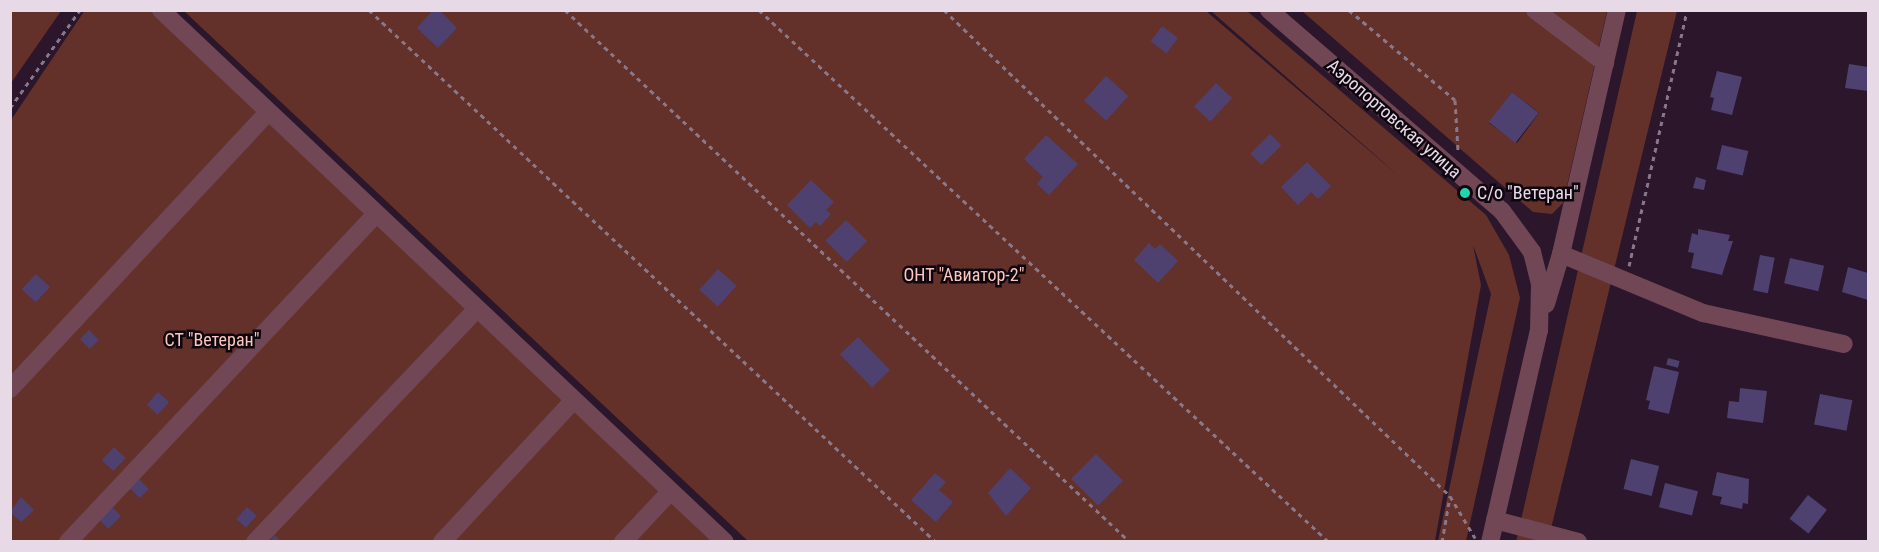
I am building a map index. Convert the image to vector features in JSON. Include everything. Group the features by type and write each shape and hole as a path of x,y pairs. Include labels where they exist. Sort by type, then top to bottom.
{"street":[{"path":"161,10 266,114 376,214 725,542"},
{"name":"Аэропортовская улица","path":"1269,10 1502,212 1532,252 1540,284 1539,330 1490,542"},
{"path":"1535,10 1605,63"},
{"path":"1539,330 1561,254 1617,10"},
{"path":"10,389 266,114"},
{"path":"68,542 376,214"},
{"path":"1561,254 1703,313 1844,344"},
{"path":"255,542 477,309"},
{"path":"442,542 573,401"},
{"path":"623,542 670,492"},
{"path":"1495,520 1578,542"}],"path":[{"path":"10,108 80,10"},
{"path":"369,10 936,542"},
{"path":"565,10 1130,542"},
{"path":"759,10 1329,542"},
{"path":"944,10 1450,496 1478,542"},
{"path":"1349,10 1455,100 1460,176"},
{"path":"1625,282 1687,10"},
{"path":"1442,542 1450,496"}],"green space":[{"name":"СТ \"Ветеран\"","path":"85,10 156,11 720,542 11,542 11,120"},
{"path":"10,11 61,11 11,83 10,83"},
{"name":"ОНТ \"Авиатор-2\"","path":"184,11 1206,11 1400,177 1211,11 1247,11 1486,215 1509,255 1520,298 1466,541 1438,541 1491,294 1473,245 1481,285 1435,541 748,541"},
{"path":"1302,11 1607,11 1563,203 1552,214 1533,212","holes":["1512,92 1539,113 1517,143 1489,123"]},
{"path":"1637,11 1677,11 1548,541 1516,542"}],"building":[{"path":"433,10 439,10 457,28 438,48 417,28"},
{"path":"1162,26 1178,38 1167,53 1151,41"},
{"path":"1849,64 1868,67 1868,91 1845,88"},
{"path":"1717,71 1742,77 1732,115 1711,110 1714,98 1710,97"},
{"path":"1106,76 1128,96 1106,121 1084,101"},
{"path":"1216,83 1232,98 1210,121 1194,106"},
{"path":"1512,92 1539,113 1515,143 1489,122"},
{"path":"1270,134 1281,145 1262,165 1250,154"},
{"path":"1046,135 1078,164 1049,195 1037,184 1043,177 1024,159"},
{"path":"1722,145 1748,151 1743,175 1716,169"},
{"path":"1307,162 1331,186 1318,199 1311,192 1298,205 1281,187"},
{"path":"1696,177 1706,180 1704,190 1693,188"},
{"path":"811,180 834,202 826,210 831,214 820,226 816,222 810,228 787,205"},
{"path":"846,220 867,241 847,262 825,241"},
{"path":"1698,229 1730,235 1728,241 1733,241 1722,275 1691,268 1694,253 1688,252 1692,233 1698,235"},
{"path":"1149,243 1155,249 1160,244 1178,261 1158,283 1134,260"},
{"path":"1760,255 1775,258 1768,293 1753,290"},
{"path":"1790,258 1824,266 1818,291 1784,283"},
{"path":"1848,267 1868,273 1868,300 1842,292"},
{"path":"718,269 737,286 718,307 699,290"},
{"path":"36,274 50,287 36,302 22,289"},
{"path":"89,330 99,340 90,349 80,339"},
{"path":"858,337 890,370 872,387 840,354"},
{"path":"1668,358 1680,361 1678,368 1666,365"},
{"path":"1654,366 1679,372 1669,414 1648,409 1650,401 1646,400"},
{"path":"1740,388 1767,391 1763,423 1727,418 1729,401 1739,402"},
{"path":"158,392 169,402 158,415 147,405"},
{"path":"1820,394 1852,400 1846,431 1814,424"},
{"path":"114,447 126,458 113,471 102,460"},
{"path":"1096,454 1123,481 1098,506 1071,479"},
{"path":"1631,459 1659,466 1652,496 1624,489"},
{"path":"1010,468 1031,488 1006,516 988,493"},
{"path":"1717,472 1749,479 1748,504 1743,503 1742,509 1720,504 1722,497 1712,495"},
{"path":"935,473 946,482 939,490 953,502 936,522 911,500"},
{"path":"139,479 149,489 140,498 130,488"},
{"path":"1665,483 1698,491 1692,515 1659,507"},
{"path":"1808,495 1827,510 1808,533 1790,519"},
{"path":"21,497 34,510 21,522 10,512"},
{"path":"109,504 121,516 108,529 96,517"},
{"path":"247,507 257,516 246,528 236,519"},
{"path":"275,535 281,542 269,542"}],"place":[{"name":"С/о \"Ветеран\"","path":"1465,193"}]}
